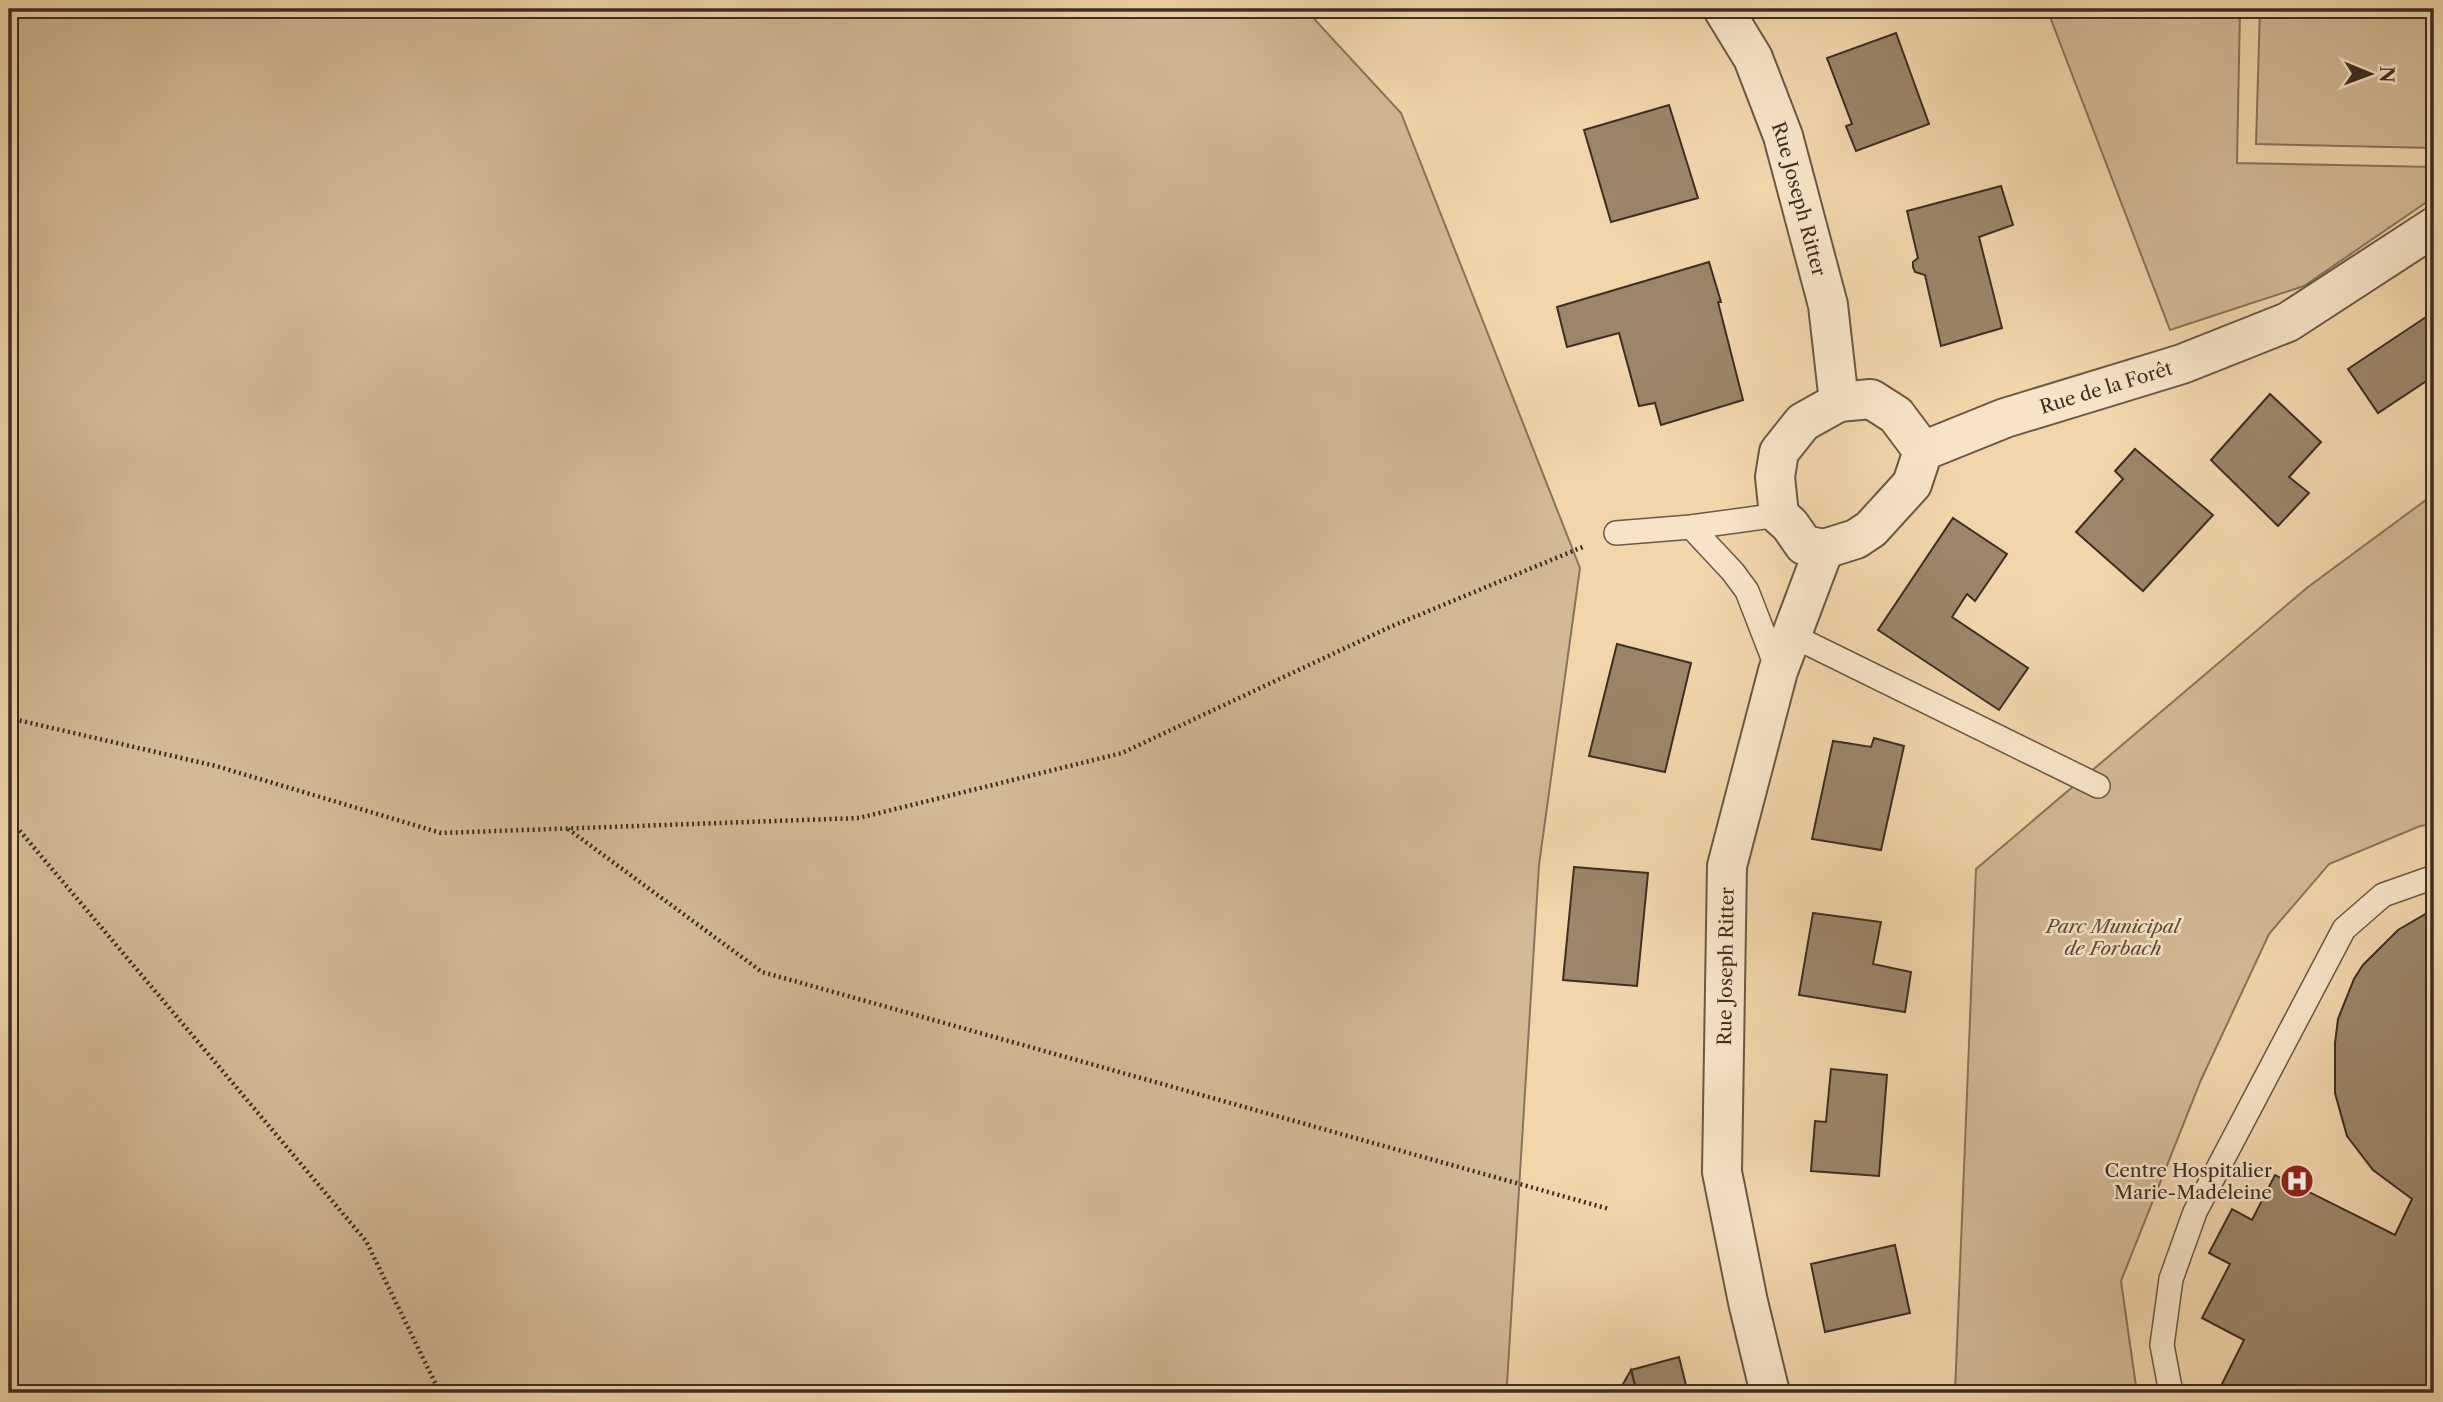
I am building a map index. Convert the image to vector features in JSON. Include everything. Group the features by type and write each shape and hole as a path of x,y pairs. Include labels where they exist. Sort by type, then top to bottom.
{"street":[{"name":"Rue Joseph Ritter","path":"1723,9 1753,58 1783,136 1828,305 1839,402"},
{"name":"Rue de la Forêt","path":"1923,451 2005,418 2182,364 2288,322 2434,227"},
{"path":"1871,399 1896,415 1923,451 1912,484 1884,517 1856,539 1825,549 1804,545 1779,515 1775,477 1779,452 1803,422 1839,402 1871,399"},
{"name":"Rue Joseph Ritter","path":"1770,1393 1748,1302 1722,1172 1727,866 1778,671 1825,549"}],"lane":[{"path":"1616,533 1691,527 1779,515"},
{"path":"1691,527 1747,591 1778,671"},
{"path":"1791,635 2098,786"},
{"path":"2171,1393 2162,1345 2171,1279 2195,1212 2344,929 2383,895 2434,877"}],"path":[{"path":"9,718 216,766 441,833 859,818 1122,753 1390,627 1616,533"},
{"path":"9,818 366,1241 440,1393"},
{"path":"568,828 762,972 1609,1209"}],"green space":[{"path":"9,9 1305,9 1401,113 1580,568 1539,865 1507,1384 1509,1393 9,1393"},
{"path":"2047,9 2240,9 2237,163 2434,167 2434,197 2304,286 2170,330"},
{"path":"2260,9 2434,9 2434,148 2256,144"},
{"name":"Parc Municipal de Forbach","path":"2434,494 2434,824 2420,826 2329,864 2269,934 2201,1080 2121,1281 2137,1393 1955,1393 1976,869 2308,587"}],"building":[{"path":"1896,33 1929,124 1856,151 1846,126 1852,124 1827,58"},
{"path":"1669,105 1698,198 1611,222 1584,130"},
{"path":"2001,186 2013,225 1979,237 2002,328 1941,346 1925,275 1915,272 1913,267 1913,262 1918,258 1907,211"},
{"path":"1709,262 1743,400 1661,425 1655,403 1639,406 1619,333 1567,347 1557,307"},
{"path":"2429,315 2434,322 2434,376 2378,413 2348,369"},
{"path":"2270,394 2321,442 2289,477 2309,493 2278,526 2211,460"},
{"path":"2135,449 2213,515 2143,591 2076,532 2123,479 2115,471"},
{"path":"1953,518 2007,554 1975,601 1967,594 1952,617 2028,668 1999,710 1878,630"},
{"path":"1617,644 1691,663 1665,772 1589,756"},
{"path":"1874,738 1904,746 1881,850 1812,839 1833,741 1871,747"},
{"path":"1574,867 1648,873 1637,986 1563,980"},
{"path":"2434,909 2434,1393 2198,1393 2219,1390 2244,1340 2202,1318 2230,1264 2209,1253 2232,1209 2252,1220 2275,1175 2395,1235 2412,1199 2373,1170 2347,1136 2335,1093 2335,1043 2338,1019 2354,979 2363,965 2398,930"},
{"path":"1813,913 1881,922 1873,964 1911,972 1905,1012 1799,995"},
{"path":"1831,1069 1887,1075 1879,1176 1811,1171 1815,1121 1826,1122"},
{"path":"1895,1245 1910,1313 1825,1332 1811,1264"},
{"path":"1679,1357 1688,1393 1637,1393 1631,1370"},
{"path":"1631,1370 1637,1393 1618,1393"}],"place":[{"name":"Centre Hospitalier Marie-Madeleine","path":"2297,1181"}]}
